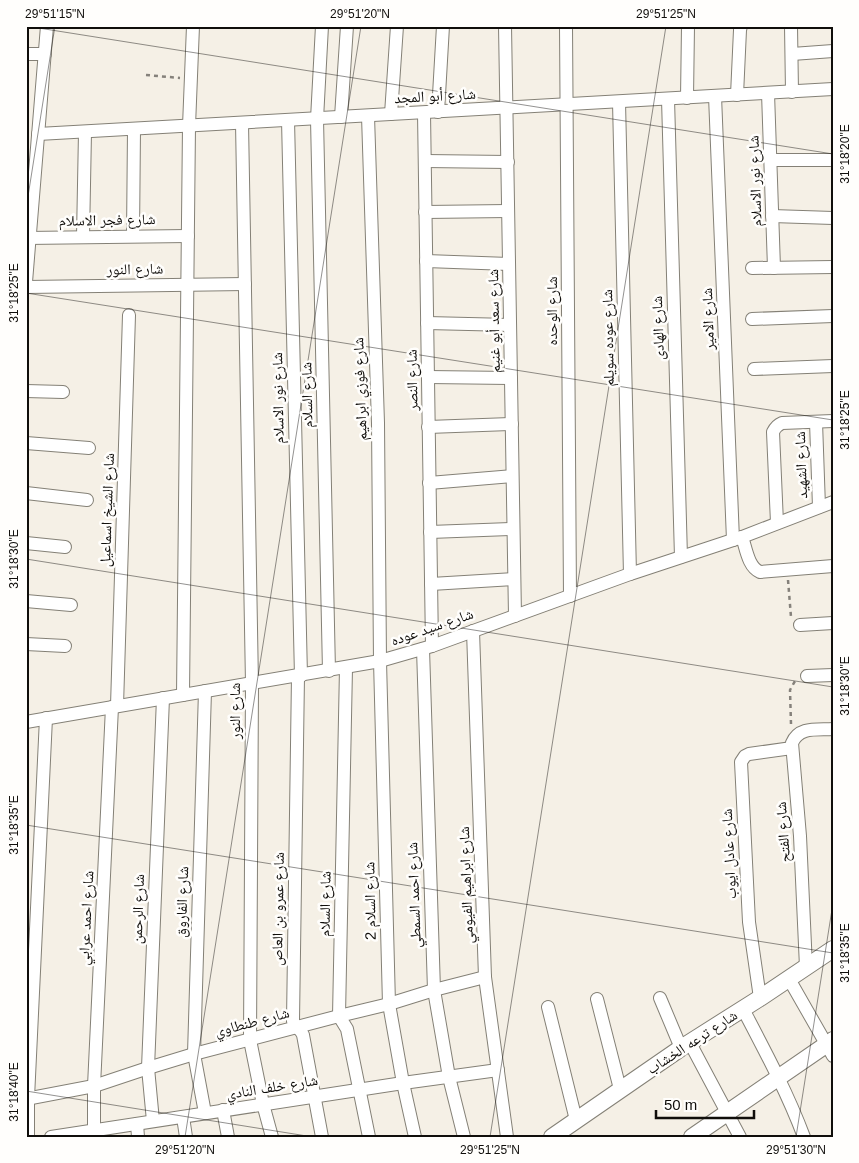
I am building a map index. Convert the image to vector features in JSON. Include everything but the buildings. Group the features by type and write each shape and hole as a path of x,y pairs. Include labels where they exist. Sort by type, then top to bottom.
{"street":[{"path":"26,282 30,177 40,118 47,26"},
{"path":"183,695 189,126 194,26"},
{"name":"شارع السلام","path":"322,26 317,119 330,671"},
{"path":"341,117 347,26"},
{"path":"391,114 396,26"},
{"path":"438,112 442,26"},
{"name":"شارع سعد أبو غنيم","path":"505,26 515,616"},
{"name":"شارع الوحده","path":"566,26 570,596"},
{"path":"687,98 688,26"},
{"path":"737,95 741,26"},
{"path":"791,26 792,92"},
{"path":"792,54 833,51"},
{"path":"26,54 45,54"},
{"name":"شارع أبو المجد","path":"38,134 833,90"},
{"name":"شارع نور الاسلام","path":"768,93 774,268"},
{"name":"شارع الامير","path":"715,96 737,538 751,566 756,571 787,570"},
{"name":"شارع الهادى","path":"668,99 681,557"},
{"name":"شارع عوده سويلم","path":"619,102 630,574"},
{"name":"شارع النصر","path":"424,113 431,584 427,647"},
{"name":"شارع فوزي ابراهيم","path":"368,116 378,423 380,661"},
{"path":"26,118 40,118"},
{"name":"شارع نور الاسلام","path":"288,120 300,676"},
{"name":"شارع النور","path":"242,123 252,684 250,1040 272,1137"},
{"path":"133,236 134,129"},
{"path":"82,237 85,132"},
{"path":"770,160 833,160"},
{"path":"425,161 508,162"},
{"path":"425,212 508,211"},
{"path":"772,216 833,218"},
{"name":"شارع فجر الاسلام","path":"28,238 188,236"},
{"path":"426,262 509,264"},
{"path":"752,268 833,267"},
{"name":"شارع النور","path":"26,287 245,284"},
{"name":"شارع الشيخ اسماعيل","path":"114,706 129,315"},
{"path":"752,319 833,316"},
{"path":"427,323 510,325"},
{"path":"754,369 833,366"},
{"path":"428,377 511,378"},
{"path":"26,391 63,392"},
{"path":"777,523 774,429 782,423 833,421"},
{"name":"شارع الشهيد","path":"816,422 819,507"},
{"path":"428,428 512,424"},
{"path":"26,443 89,448"},
{"path":"429,483 512,476"},
{"path":"26,493 88,500"},
{"name":"شارع سيد عوده","path":"26,722 380,661 473,631 630,574 737,538 833,502"},
{"path":"430,532 513,529"},
{"path":"26,543 65,547"},
{"path":"787,570 833,566"},
{"path":"431,584 514,579"},
{"path":"26,601 71,604"},
{"path":"800,625 833,623"},
{"name":"شارع ابراهيم الفيومي","path":"473,631 486,977 507,1137"},
{"path":"26,644 65,646"},
{"name":"شارع احمد السمطي","path":"427,647 434,990 449,1077 464,1137"},
{"name":"شارع السلام 2","path":"380,661 389,1004 415,1137"},
{"name":"شارع السلام","path":"346,668 339,1016 347,1029 369,1137"},
{"path":"807,676 833,675"},
{"name":"شارع عمرو بن العاص","path":"300,676 293,1021 303,1035 322,1137"},
{"name":"شارع الفاروق","path":"205,691 194,1054 205,1113"},
{"name":"شارع الرحمن","path":"152,1121 148,1068 162,698"},
{"name":"شارع احمد عرابي","path":"94,1134 94,1086 114,706"},
{"path":"28,1137 27,1099 46,718"},
{"path":"793,743 798,733 803,731 833,729"},
{"name":"شارع الفتح","path":"793,743 800,836 806,967"},
{"name":"شارع عادل ايوب","path":"760,998 749,922 741,762 749,754 793,743"},
{"name":"شارع ترعه الخشاب","path":"552,1137 620,1089 833,949"},
{"name":"شارع طنطاوي","path":"27,1099 94,1086 194,1054 486,977"},
{"path":"692,1137 779,1078 831,1047 789,979"},
{"path":"660,998 685,1046 727,1112 740,1137"},
{"path":"598,999 620,1089"},
{"path":"548,1007 576,1120"},
{"path":"743,1009 779,1078 804,1137"},
{"name":"شارع خلف النادي","path":"51,1137 94,1134 152,1121 498,1070"},
{"path":"223,1110 228,1137"},
{"path":"183,1117 186,1137"},
{"path":"137,1124 138,1137"}],"path":[{"path":"146,75 191,79"},
{"path":"787,570 791,620 794,624 800,625"},
{"path":"793,743 790,690 794,681 807,676"}]}
